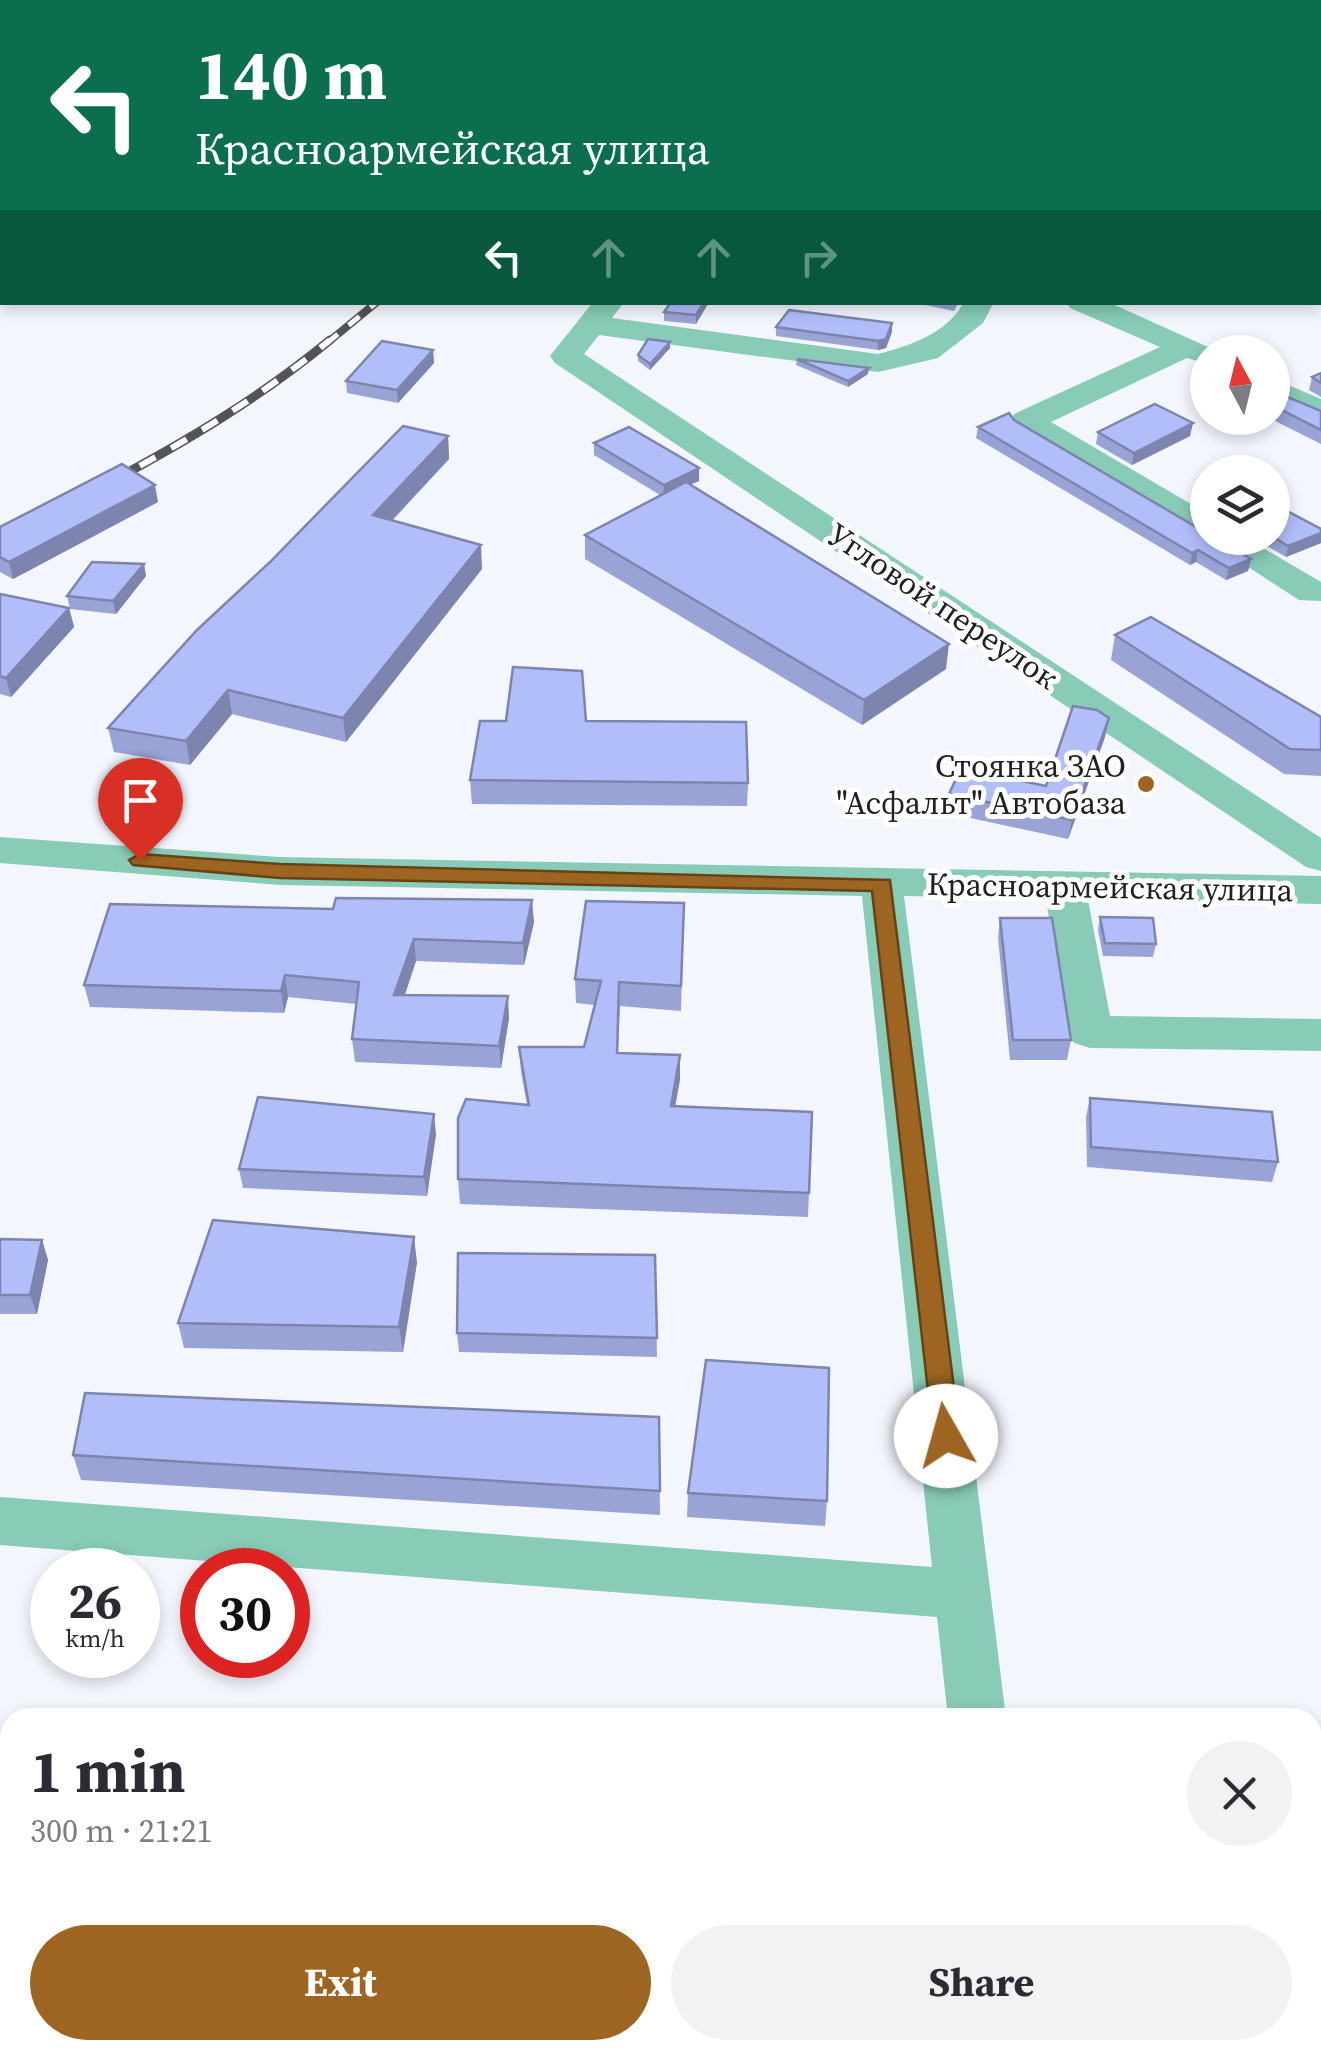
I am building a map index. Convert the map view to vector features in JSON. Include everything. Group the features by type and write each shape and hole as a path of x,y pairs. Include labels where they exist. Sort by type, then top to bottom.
{"street":[{"path":"600,314 878,363 927,351 972,316 978,305"},
{"path":"1088,305 1190,348"},
{"name":"Угловой переулок","path":"600,314 566,356 1321,857"},
{"path":"1190,354 1026,421 1190,518"},
{"path":"1290,396 1321,411"},
{"path":"1250,555 1312,592"},
{"name":"Красноармейская улица","path":"0,850 280,871 1321,890"},
{"path":"882,884 976,1708"},
{"path":"1065,886 1090,1032 1321,1035"},
{"path":"0,1521 965,1594"}],"building":[{"path":"669,305 702,305 696,315 664,312"},
{"path":"789,310 892,323 886,339 878,341 776,327"},
{"path":"648,339 670,342 650,364 638,355"},
{"path":"382,341 433,350 397,390 346,381"},
{"path":"797,359 869,368 848,381"},
{"path":"1290,398 1321,411 1321,430 1290,414"},
{"path":"1155,404 1190,422 1134,453 1098,432"},
{"path":"1009,413 1014,420 1190,523 1190,552 978,427"},
{"path":"403,426 448,436 373,515 481,545 343,718 228,690 186,741 108,728 197,630 270,562"},
{"path":"629,427 699,468 664,485 594,443"},
{"path":"122,464 155,485 9,562 0,557 0,527"},
{"path":"686,482 949,644 864,700 585,535"},
{"path":"1290,513 1321,529 1321,533 1290,545"},
{"path":"1207,555 1244,555 1251,559 1229,568"},
{"path":"92,562 144,564 113,601 67,596"},
{"path":"0,594 69,608 6,678 0,676"},
{"path":"1151,617 1321,717 1321,750 1290,749 1115,635"},
{"path":"513,667 582,671 586,721 746,722 748,783 470,780 480,721 506,721"},
{"path":"1073,706 1097,710 1109,718 1072,820 949,794 961,768 1046,786"},
{"path":"336,898 532,900 523,943 414,939 394,995 508,996 499,1046 352,1039 359,982 285,975 281,991 84,985 110,904 333,909"},
{"path":"586,901 684,903 681,986 619,982 617,1053 680,1055 671,1106 812,1112 809,1193 458,1179 458,1118 466,1099 529,1105 519,1047 584,1047 601,981 575,979"},
{"path":"1100,917 1153,918 1156,944 1105,943"},
{"path":"1000,918 1052,918 1071,1040 1013,1040"},
{"path":"258,1097 434,1114 424,1177 239,1169"},
{"path":"1090,1098 1272,1112 1278,1162 1091,1147"},
{"path":"213,1220 414,1237 399,1327 178,1323"},
{"path":"0,1239 42,1240 30,1295 0,1295"},
{"path":"458,1253 655,1255 657,1338 457,1333"},
{"path":"706,1360 829,1368 827,1501 688,1493"},
{"path":"85,1393 659,1417 660,1491 73,1455"}],"railway":[{"path":"327,343 373,305"},
{"path":"108,483 223,417 330,340"}],"place":[{"name":"Стоянка ЗАО \"Асфальт\" Автобаза","path":"1146,784"}],"route":[{"path":"140,860 280,871 882,884 946,1436"}]}
